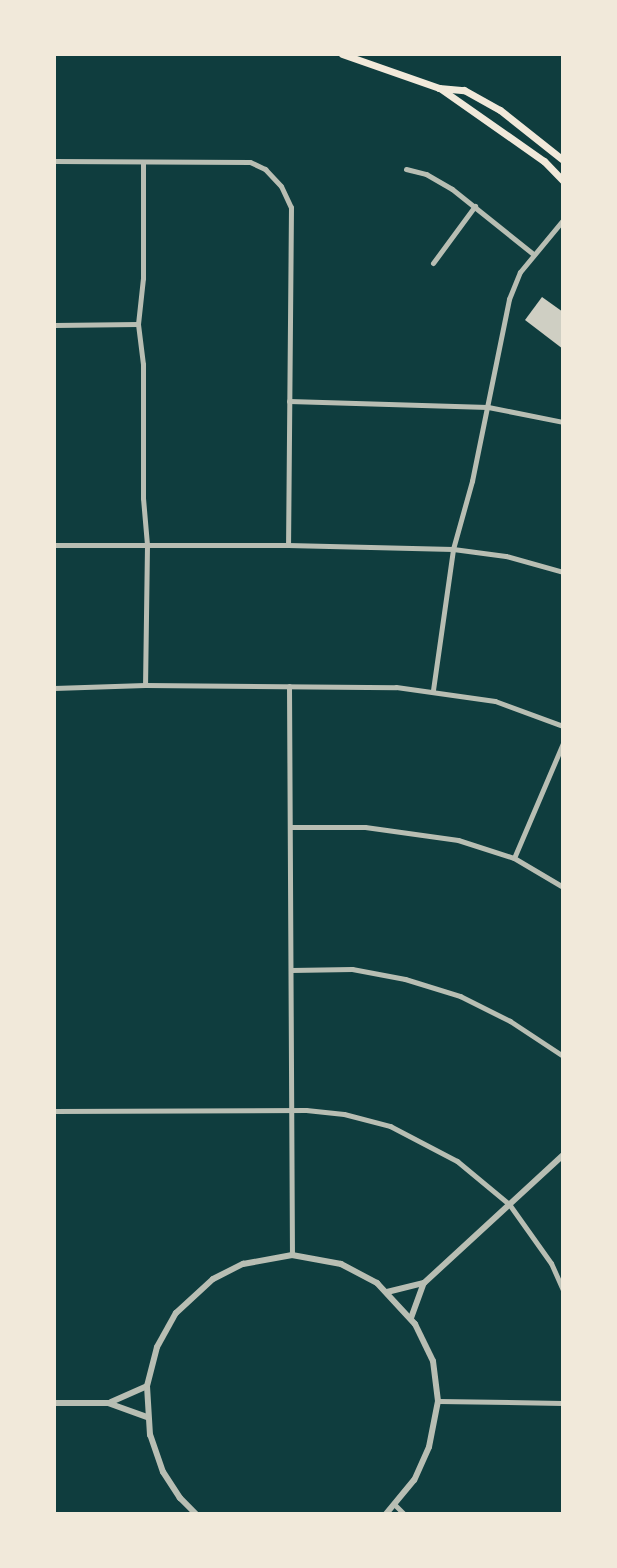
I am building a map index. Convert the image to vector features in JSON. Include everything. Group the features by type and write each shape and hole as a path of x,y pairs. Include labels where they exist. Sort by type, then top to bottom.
{"main road":[{"path":"342,54 439,88 464,90 500,110 563,160"},
{"path":"439,88 544,161 563,181"}],"street":[{"path":"54,161 250,162 265,169 281,186 291,207 288,545"},
{"path":"143,162 143,278 138,324 143,364 143,498 147,545 145,685"},
{"path":"406,169 438,180 476,206 533,254"},
{"path":"433,263 476,206"},
{"path":"433,690 453,549 488,407 509,299 533,254 563,220"},
{"path":"54,325 138,324"},
{"path":"289,401 488,407 563,422"},
{"path":"54,545 453,549 506,556 563,572"},
{"path":"54,688 364,685 433,690 495,701 563,726"},
{"path":"289,686 292,1255"},
{"path":"514,858 563,743"},
{"path":"291,827 396,829 458,840 514,858 563,887"},
{"path":"291,970 352,969 432,987 460,996 510,1021 563,1056"},
{"path":"54,1111 292,1110 352,1116 412,1135 457,1161 509,1204 551,1263 563,1290"},
{"path":"411,1318 424,1283 563,1155"},
{"path":"196,1514 180,1498 163,1472 147,1417 147,1386 157,1347 187,1300 213,1279 243,1264 292,1255 347,1266 387,1292 411,1318 433,1361 438,1401 423,1464 396,1506 386,1514"},
{"path":"387,1292 424,1283"},
{"path":"54,1403 108,1403 129,1397 147,1386"},
{"path":"438,1401 563,1403"},
{"path":"108,1403 147,1417"},
{"path":"396,1506 404,1514"}],"building":[{"path":"542,297 563,312 563,349 525,320"}]}
